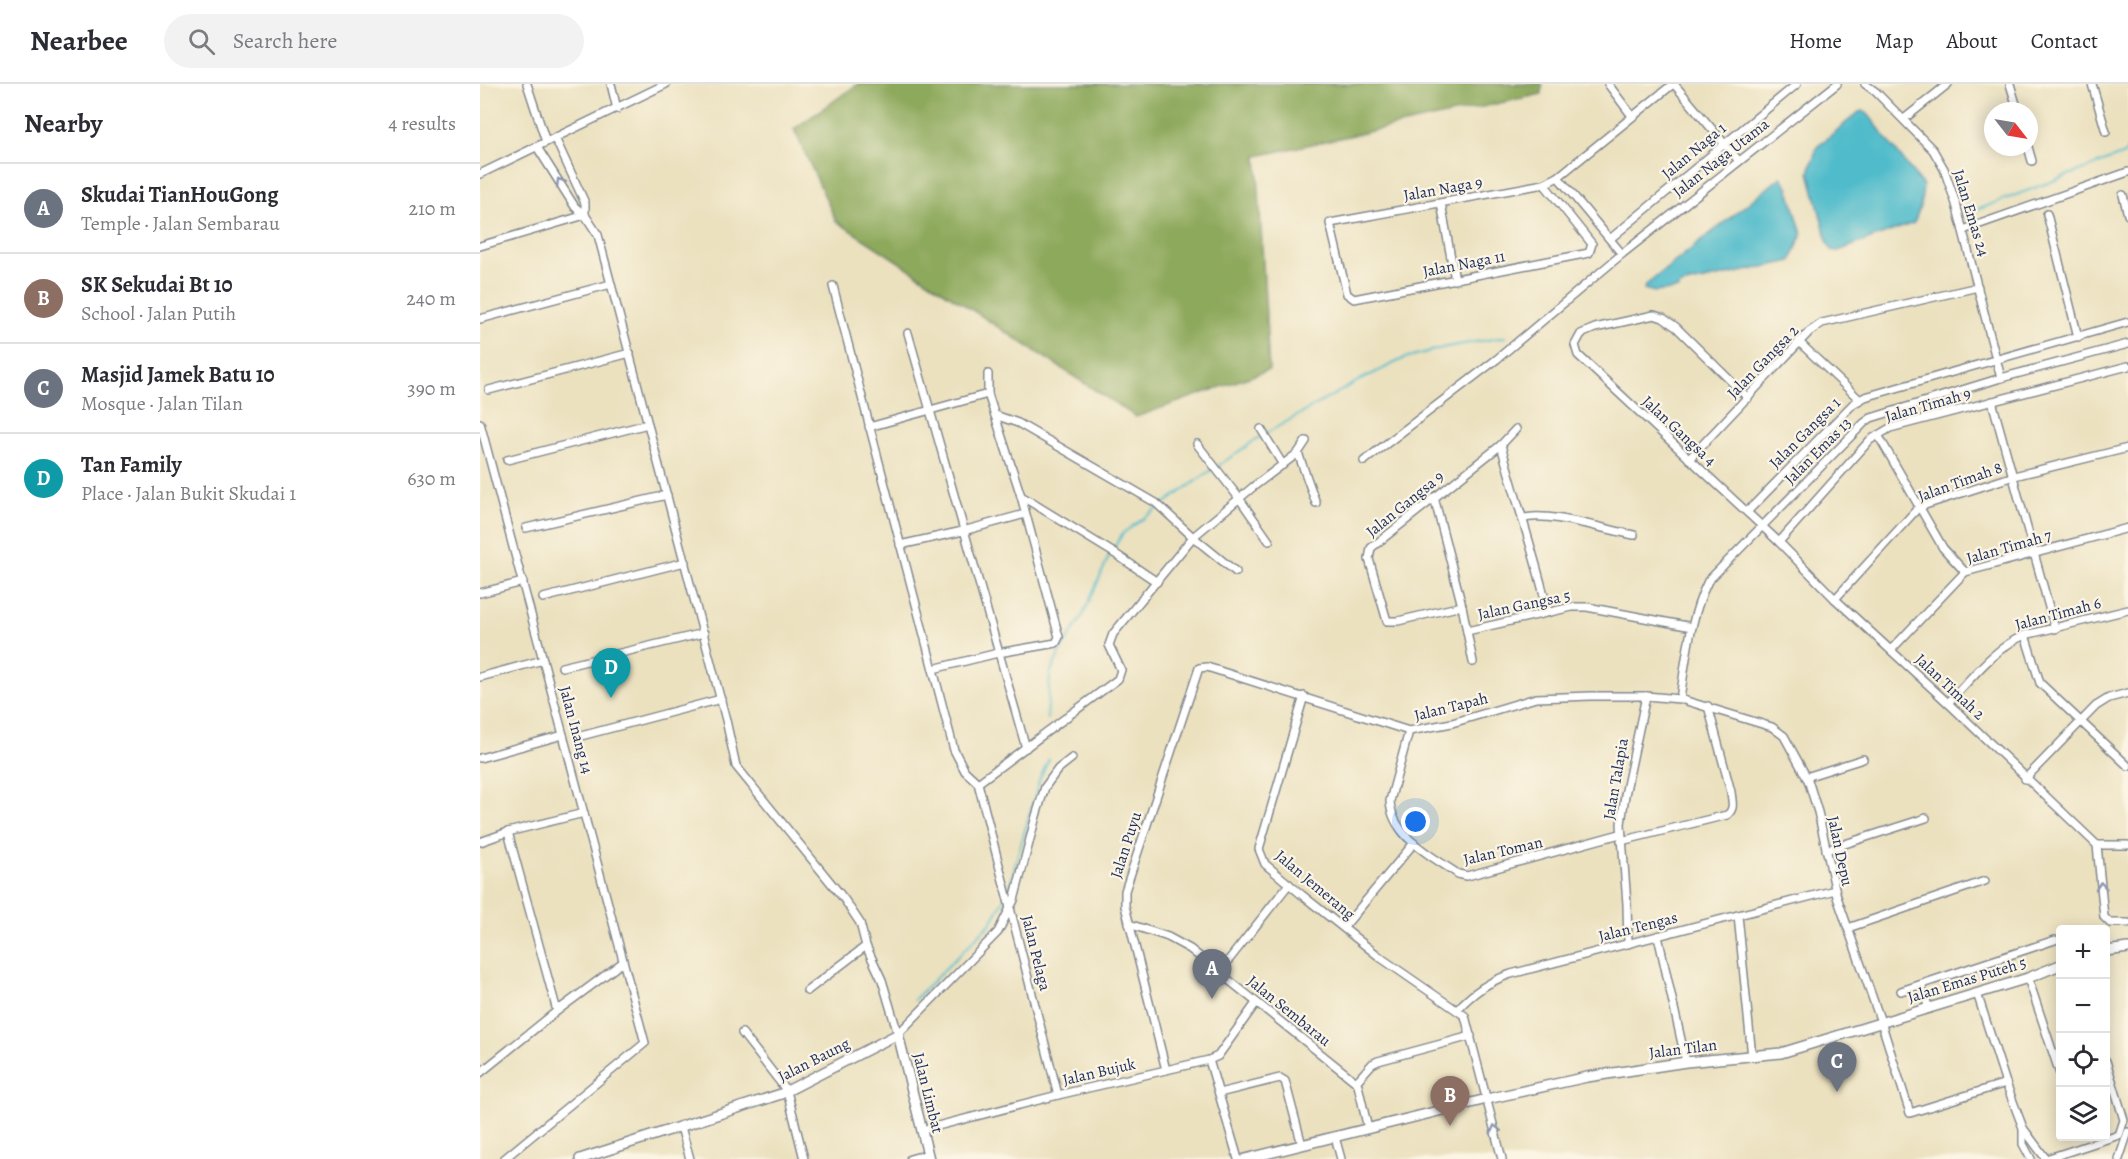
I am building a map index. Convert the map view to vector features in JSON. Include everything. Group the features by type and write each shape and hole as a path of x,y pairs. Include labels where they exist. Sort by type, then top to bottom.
{"street":[{"path":"527,84 546,142"},
{"path":"611,84 617,109"},
{"path":"480,174 666,84"},
{"path":"1608,84 1632,116"},
{"path":"1673,84 1739,161"},
{"name":"Jalan Naga 9","path":"1350,298 1347,294 1330,223 1544,184 1558,177 1673,84"},
{"name":"Jalan Naga 1","path":"1610,239 1797,84"},
{"name":"Jalan Naga Utama","path":"1365,461 1497,359 1622,254 1837,84"},
{"name":"Jalan Emas 24","path":"1865,84 1904,119 1933,150 1944,169 1963,230 2001,378"},
{"path":"1904,119 1948,84"},
{"path":"2010,84 2015,102"},
{"path":"2092,84 2106,132"},
{"path":"555,138 585,203 585,215"},
{"path":"537,147 575,207 585,215 598,235 704,633 736,766 853,911 860,923 866,946 882,980 898,1034"},
{"path":"2031,156 2032,161"},
{"path":"1963,230 2128,172"},
{"path":"1558,177 1622,254"},
{"name":"Jalan Naga 11","path":"1350,298 1589,253 1592,244 1544,184"},
{"path":"2123,195 2128,215"},
{"path":"1441,203 1455,280"},
{"path":"2047,214 2078,337"},
{"path":"480,246 585,215"},
{"path":"480,319 611,284"},
{"path":"833,286 958,760 972,779 978,783 1011,910"},
{"name":"Jalan Gangsa 2","path":"1689,459 1799,342 1822,323 1978,287"},
{"name":"Jalan Gangsa 4","path":"1748,398 1676,327 1654,315 1595,328 1581,334 1575,345 1578,355 1762,526"},
{"name":"Jalan Gangsa 1","path":"1747,512 1853,404 1860,400 2128,322"},
{"path":"908,333 1026,748"},
{"path":"1799,342 1860,400"},
{"name":"Jalan Emas 13","path":"1680,699 1692,627 1699,598 1708,581 1857,428 1871,418 2001,378 2128,344"},
{"path":"489,390 630,353"},
{"name":"Jalan Timah 9","path":"1779,542 1870,440 1890,428 2128,366"},
{"path":"933,669 998,653 1056,643 1059,637 1021,496 988,394 988,374"},
{"path":"869,427 930,408 988,394"},
{"path":"1992,402 2055,629"},
{"path":"995,415 1018,423 1156,503 1236,572"},
{"name":"Jalan Inang 14","path":"480,423 482,442 522,582 645,1043 504,1159"},
{"path":"507,460 648,424"},
{"name":"Jalan Gangsa 9","path":"1462,606 1398,621 1387,621 1369,559 1371,548 1501,445 1516,429"},
{"path":"1262,430 1283,465"},
{"path":"1878,435 1943,548 1965,572"},
{"path":"978,783 1118,679 1121,670 1109,645 1113,634 1193,537 1298,453 1305,441"},
{"path":"1197,444 1269,541"},
{"path":"1501,445 1536,559 1548,612"},
{"name":"Jalan Timah 8","path":"1835,599 1919,507 2014,476 2128,448"},
{"path":"1298,453 1316,503"},
{"path":"526,528 667,495"},
{"path":"1021,496 1157,582"},
{"path":"1434,497 1462,606 1473,662"},
{"path":"900,545 1025,514"},
{"path":"1522,519 1544,517 1634,536"},
{"name":"Jalan Timah 2","path":"1762,526 1835,599 2097,845"},
{"name":"Jalan Timah 7","path":"1891,650 1965,572 2128,528"},
{"path":"543,598 685,562"},
{"path":"480,593 522,582"},
{"name":"Jalan Gangsa 5","path":"1467,631 1572,607 1587,607 1692,627"},
{"name":"Jalan Timah 6","path":"1948,703 2001,648 2025,635 2128,610"},
{"path":"562,667 704,633"},
{"path":"2025,635 2040,683 2128,766"},
{"path":"480,677 543,660"},
{"name":"Jalan Tapah","path":"1199,668 1208,667 1408,731 1452,723 1536,698 1646,696"},
{"name":"Jalan Puyu","path":"1166,1070 1129,924 1125,906 1125,891 1199,668"},
{"path":"2025,778 2096,706 2109,698 2128,693"},
{"name":"Jalan Jemerang","path":"1304,696 1259,849 1265,864 1381,957 1457,1010"},
{"name":"Jalan Depu","path":"1646,696 1680,699 1708,706 1772,727 1784,736 1806,777 1818,812 1835,890 1910,1113 2006,1083"},
{"name":"Jalan Talapia","path":"1646,696 1625,795 1621,837 1717,818 1730,813 1733,805 1708,706"},
{"path":"581,736 721,699"},
{"name":"Jalan Toman","path":"1408,731 1390,801 1394,819 1414,843 1458,874 1467,876 1621,837"},
{"path":"480,758 563,735"},
{"name":"Jalan Pelaga","path":"1058,1095 1011,910 1035,816 1046,787 1058,769 1072,758"},
{"path":"1806,777 1863,759"},
{"path":"480,842 508,832 584,813"},
{"path":"1826,849 1926,818"},
{"path":"508,832 557,1011"},
{"path":"1621,837 1628,944"},
{"path":"1344,927 1414,843"},
{"path":"2128,844 2097,845 2104,916 2110,923 2128,923"},
{"path":"1848,928 1985,881"},
{"path":"1220,971 1289,884"},
{"name":"Jalan Tengas","path":"1457,1010 1468,998 1493,980 1835,890"},
{"name":"Jalan Baung","path":"580,1159 787,1091 898,1034 984,948 998,932 1011,910"},
{"path":"1738,915 1752,1057"},
{"name":"Jalan Sembarau","path":"1129,924 1190,949 1356,1082"},
{"path":"1658,936 1686,1062"},
{"path":"1900,991 2055,940"},
{"path":"807,991 866,946"},
{"path":"2110,950 2128,948"},
{"path":"480,1073 623,962"},
{"name":"Jalan Emas Puteh 5","path":"1881,1022 2028,978 2056,967"},
{"path":"2028,978 2056,1059"},
{"path":"1921,985 1929,1009"},
{"path":"1977,993 2023,1128 2046,1159 2119,1135 2124,1120 2110,1074"},
{"path":"1238,1159 1209,1060 1218,1056 1256,1004"},
{"path":"1457,1010 1465,1016 1502,1159"},
{"name":"Jalan Tilan","path":"1245,1159 1487,1099 1587,1077 1686,1062 1782,1053 1881,1022"},
{"path":"742,1033 787,1091 804,1159"},
{"name":"Jalan Limbat","path":"898,1034 928,1156"},
{"path":"1368,1129 1356,1082 1372,1064 1471,1036"},
{"name":"Jalan Bujuk","path":"922,1130 1209,1060"},
{"path":"1219,1092 1280,1078 1285,1081 1302,1145"},
{"path":"681,1127 690,1159"},
{"path":"2023,1128 2023,1144 2031,1159"},
{"path":"2119,1159 2128,1132"},
{"path":"1335,1137 1341,1159"},
{"path":"910,1159 928,1156"}],"green space":[{"path":"858,84 1542,84 1542,94 1257,156 1269,370 1136,417 836,221 794,129"}],"water":[{"path":"1863,111 1868,114 1923,186 1921,204 1914,223 1838,251 1832,250 1828,244 1809,172 1817,147"},
{"path":"1781,177 1788,186 1802,234 1791,261 1681,285 1678,289 1655,292 1644,289 1646,285"}],"waterway":[{"path":"1971,212 2124,154 2128,148"},
{"path":"1218,466 1258,438 1358,381 1405,358 1446,347 1505,337"},
{"path":"1113,549 1123,533 1213,469"},
{"path":"1047,719 1050,674 1060,652 1082,617 1110,554"},
{"path":"1008,890 1040,778 1049,759"},
{"path":"914,1000 991,923 1005,898"}],"place":[{"name":"Tan Family","path":"611,698"},
{"name":"Skudai TianHouGong","path":"1212,999"},
{"name":"Masjid Jamek Batu 10","path":"1837,1092"},
{"name":"SK Sekudai Bt 10","path":"1450,1126"}]}
